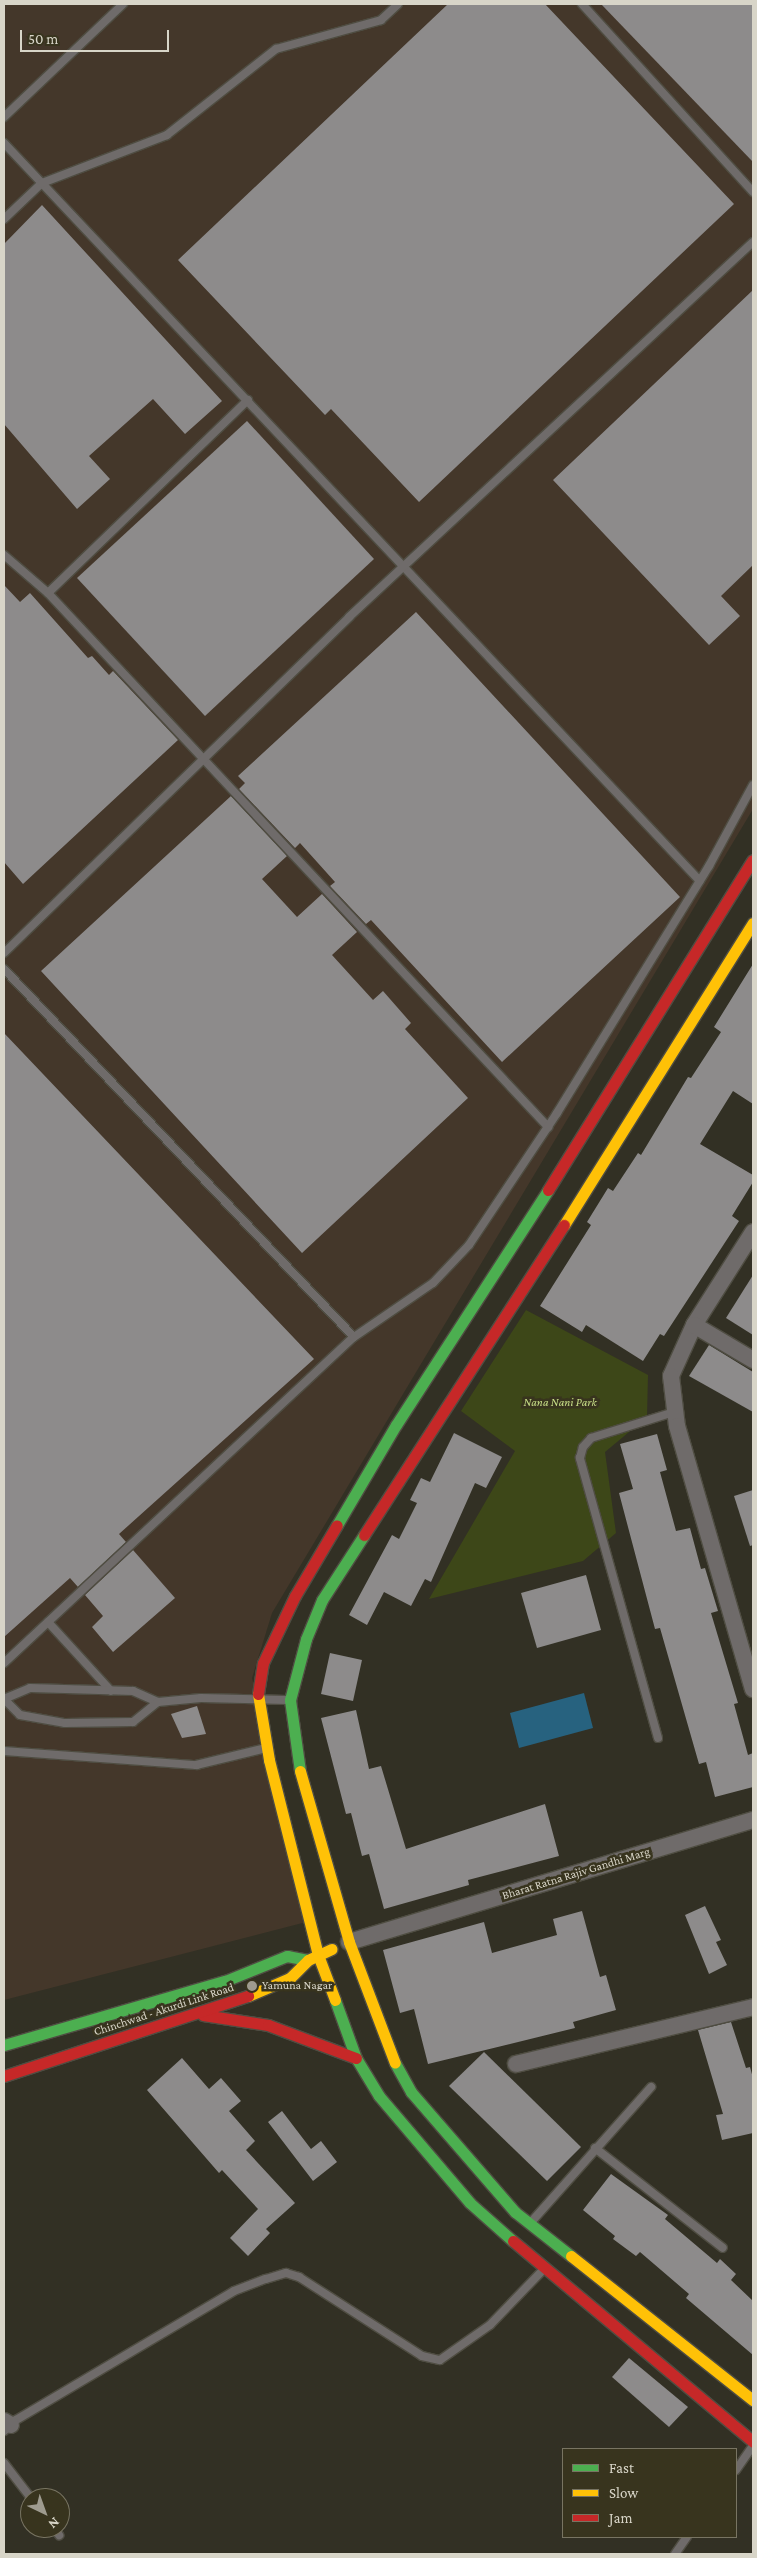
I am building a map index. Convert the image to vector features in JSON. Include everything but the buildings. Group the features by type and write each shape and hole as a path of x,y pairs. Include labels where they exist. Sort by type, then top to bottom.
{"main road":[{"path":"753,860 618,1082 396,1425 294,1596 263,1663 258,1697 271,1748 313,1958 356,2058 379,2096 470,2203 753,2442"},
{"path":"753,923 645,1100 322,1600 306,1639 290,1700 289,1747 349,1942 387,2049 411,2092 515,2212 753,2400"},
{"path":"313,1958 349,1942"},
{"name":"Chinchwad - Akurdi Link Road","path":"4,2045 225,1981 287,1956 313,1958"},
{"name":"Chinchwad - Akurdi Link Road","path":"4,2076 199,2015 290,1978 313,1958"},
{"path":"199,2015 268,2025 356,2058"}],"street":[{"path":"753,1232 694,1325 671,1376 674,1412 749,1652 753,1689"},
{"path":"694,1325 753,1360"},
{"name":"Bharat Ratna Rajiv Gandhi Marg","path":"349,1942 753,1820"},
{"path":"516,2064 753,2007"}],"lane":[{"path":"4,117 123,4"},
{"path":"4,219 42,183 167,135 276,48 382,20 398,4"},
{"path":"582,4 753,192"},
{"path":"4,143 405,565 700,881"},
{"path":"4,953 405,565 753,242"},
{"path":"48,593 248,400"},
{"path":"4,555 48,593 548,1127"},
{"path":"4,1663 354,1337 433,1283 469,1245 548,1127 700,881 753,785"},
{"path":"4,969 354,1337"},
{"path":"658,1738 580,1458 583,1447 591,1438 674,1412"},
{"path":"48,1622 111,1691"},
{"path":"158,1702 133,1722 65,1723 20,1715 4,1699 30,1688 133,1691 158,1702 258,1697 290,1700"},
{"path":"4,1752 196,1765 271,1748"},
{"path":"530,2224 595,2148 651,2087"},
{"path":"595,2148 723,2248"},
{"path":"6,2426 234,2291 286,2273 299,2277 422,2356 440,2360 490,2325 546,2268"},
{"path":"737,2469 753,2446"},
{"path":"4,2463 23,2488"},
{"path":"675,2554 686,2538"}],"shaded area":[{"path":"4,4 753,4 753,809 272,1613 252,1678 310,1921 4,2000"}],"green space":[{"name":"Nana Nani Park","path":"526,1310 648,1375 647,1417 605,1452 616,1533 583,1561 429,1599 515,1451 461,1411"}],"water":[{"path":"584,1693 593,1728 519,1748 510,1713"}],"traffic: fast":[{"path":"337,1525 396,1425 548,1190"},
{"path":"300,1771 290,1700 306,1639 322,1600 364,1535"},
{"path":"4,2045 225,1981 287,1956 308,1960"},
{"path":"335,2000 356,2058 379,2096 470,2203 513,2241"},
{"path":"395,2063 411,2092 515,2212 571,2256"}],"traffic: slow":[{"path":"564,1225 753,923"},
{"path":"258,1694 269,1760 318,1955 335,2000"},
{"path":"300,1771 349,1942 395,2063"},
{"path":"248,1996 290,1978 308,1960 332,1949"},
{"path":"571,2256 753,2400"}],"traffic: jam":[{"path":"548,1190 753,860"},
{"path":"364,1535 564,1225"},
{"path":"258,1694 263,1663 295,1596 337,1525"},
{"path":"4,2076 248,1996"},
{"path":"203,2015 268,2025 356,2058"},
{"path":"513,2241 753,2442"}],"place":[{"name":"Yamuna Nagar","path":"252,1986"}]}
